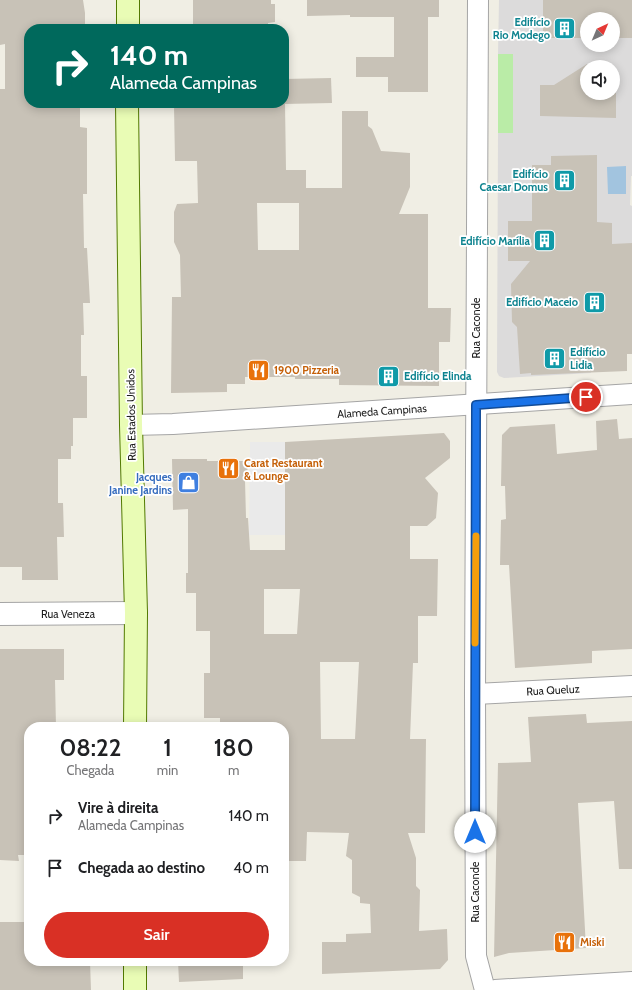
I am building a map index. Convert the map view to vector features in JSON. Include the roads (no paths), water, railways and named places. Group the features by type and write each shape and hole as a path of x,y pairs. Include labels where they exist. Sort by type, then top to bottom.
{"main road":[{"path":"128,0 128,24"},
{"name":"Rua Estados Unidos","path":"127,108 131,425 136,613 135,722"},
{"path":"135,966 135,990"}],"street":[{"name":"Rua Caconde","path":"478,0 475,694 476,956 485,990"},
{"name":"Alameda Campinas","path":"131,425 173,424 632,394"},
{"name":"Rua Veneza","path":"0,614 136,613"},
{"name":"Rua Queluz","path":"475,694 632,686"},
{"path":"495,990 632,982"}],"water":[{"path":"626,166 626,194 608,194 607,167"}],"place":[{"name":"Edifício Rio Modego","path":"565,28"},
{"name":"Edifício Caesar Domus","path":"564,180"},
{"name":"Edifício Marília","path":"545,241"},
{"name":"Edifício Maceio","path":"594,302"},
{"name":"Edifício Lidia","path":"555,358"},
{"name":"1900 Pizzeria","path":"259,370"},
{"name":"Edifício Elinda","path":"389,376"},
{"name":"Carat Restaurant & Lounge","path":"229,469"},
{"name":"Jacques Janine Jardins","path":"188,483"},
{"name":"Miski","path":"565,942"}]}
